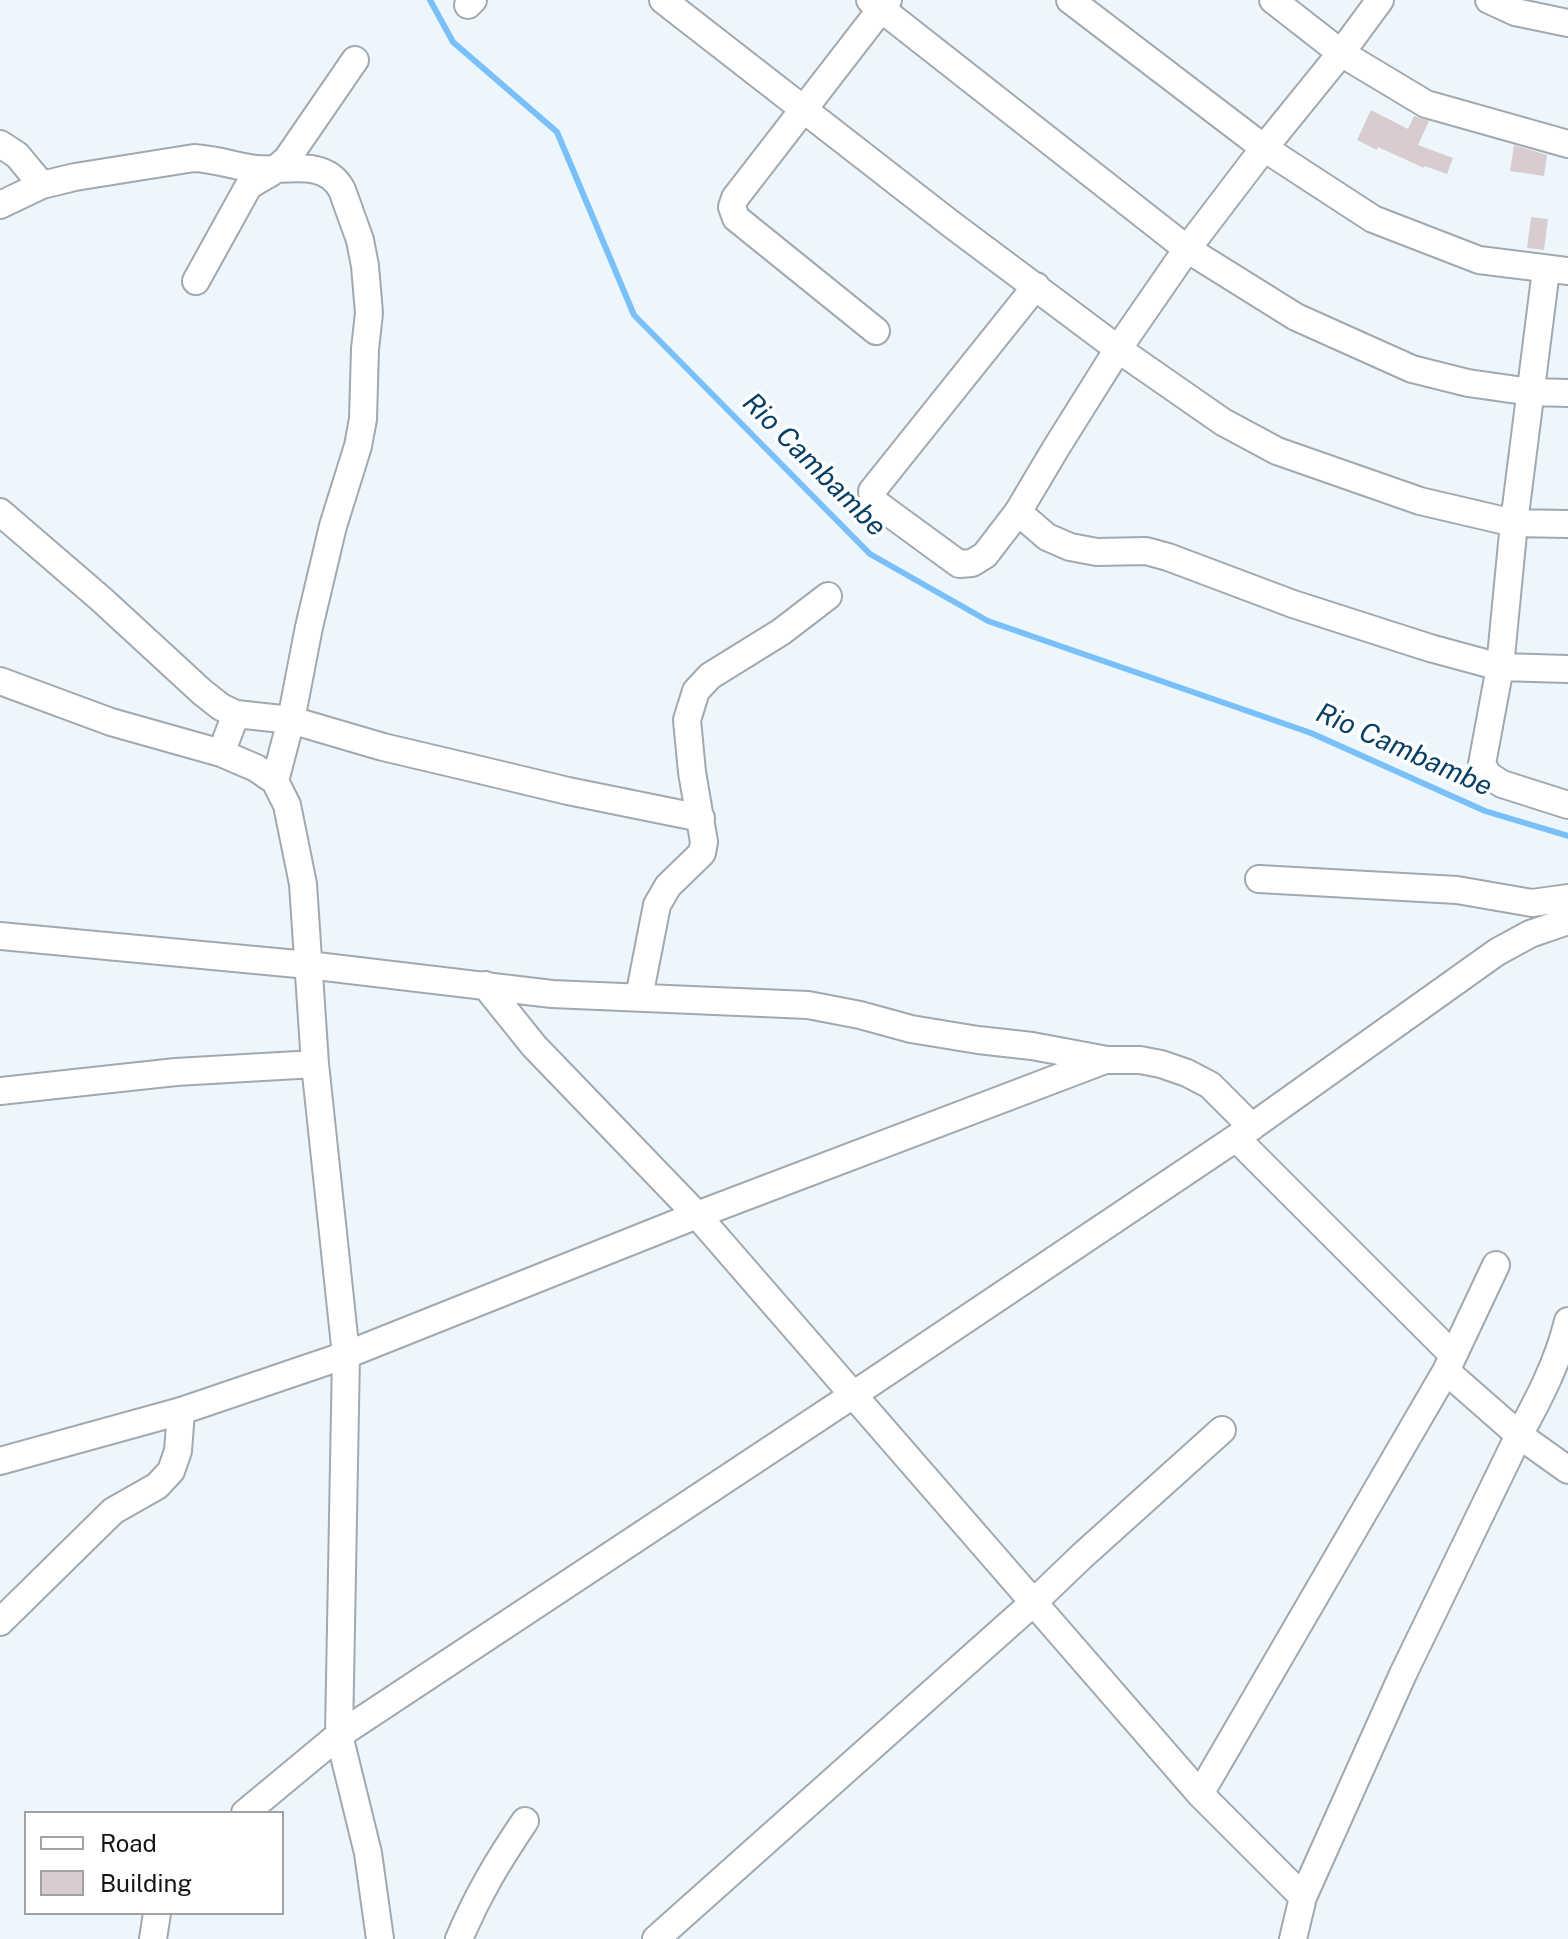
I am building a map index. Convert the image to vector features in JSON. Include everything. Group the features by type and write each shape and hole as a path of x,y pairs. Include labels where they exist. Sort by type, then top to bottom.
{"street":[{"path":"663,0 951,224 1118,349 1223,422 1277,451 1420,501 1514,523 1568,524"},
{"path":"1070,0 1264,148 1373,219 1479,260 1557,270 1531,392 1500,667 1482,764 1488,775 1502,784 1568,805"},
{"path":"1273,0 1341,53 1426,104 1568,144"},
{"path":"1036,286 871,494 876,504 959,564 972,563 985,555 1018,512 1118,349 1187,249 1380,0"},
{"path":"1489,0 1515,12 1568,23"},
{"path":"876,331 736,218 732,207 735,198 804,109 879,3 1187,249 1296,317 1412,369 1468,383 1531,392 1568,393"},
{"path":"196,281 248,187 287,159 355,60"},
{"path":"0,144 17,155 42,185"},
{"path":"0,205 42,185 75,177 194,158 259,169 312,169 339,183 360,240 365,266 369,313 363,419 358,446 333,526 275,781"},
{"path":"0,512 202,692 236,714 291,720 383,747 568,791 701,818"},
{"path":"1018,512 1047,537 1070,547 1097,552 1146,551 1168,557 1332,617 1500,667 1568,669"},
{"path":"639,997 657,905 668,886 702,853 704,842 687,720 696,691 710,676 781,632 828,596"},
{"path":"0,681 111,722 221,753 256,768 275,781 287,805 303,884 315,1064 346,1355 339,1735 368,1853 380,1939"},
{"path":"221,753 236,714"},
{"path":"1259,879 1457,890 1532,903 1568,898"},
{"path":"247,1811 339,1735 1244,1133 1497,952 1530,934 1568,921"},
{"path":"0,936 308,965 552,994 808,1005 911,1029 1107,1060 1140,1060 1161,1064 1210,1085 1244,1133 1450,1363 1519,1435 1568,1470"},
{"path":"485,985 534,1046 697,1215 1200,1794 1303,1897"},
{"path":"0,1461 181,1411 346,1355 697,1215 1107,1060"},
{"path":"0,1091 176,1072 315,1064"},
{"path":"1200,1794 1450,1363 1496,1265"},
{"path":"1293,1939 1303,1897 1403,1674 1540,1398 1568,1321"},
{"path":"0,1622 113,1511 157,1486 171,1471 178,1451 181,1411"},
{"path":"656,1939 1222,1430"},
{"path":"459,1939 485,1883 525,1821"},
{"path":"153,1939 157,1915"}],"building":[{"path":"1371,110 1408,129 1414,116 1429,121 1418,145 1453,158 1447,174 1424,168 1357,140"},
{"path":"1514,145 1547,155 1544,176 1510,171"},
{"path":"1531,217 1548,219 1544,250 1527,248"}],"waterway":[{"name":"Rio Cambambe","path":"430,0 453,42 557,132 634,315 870,554 988,621 1311,733 1485,811 1568,836"}]}
